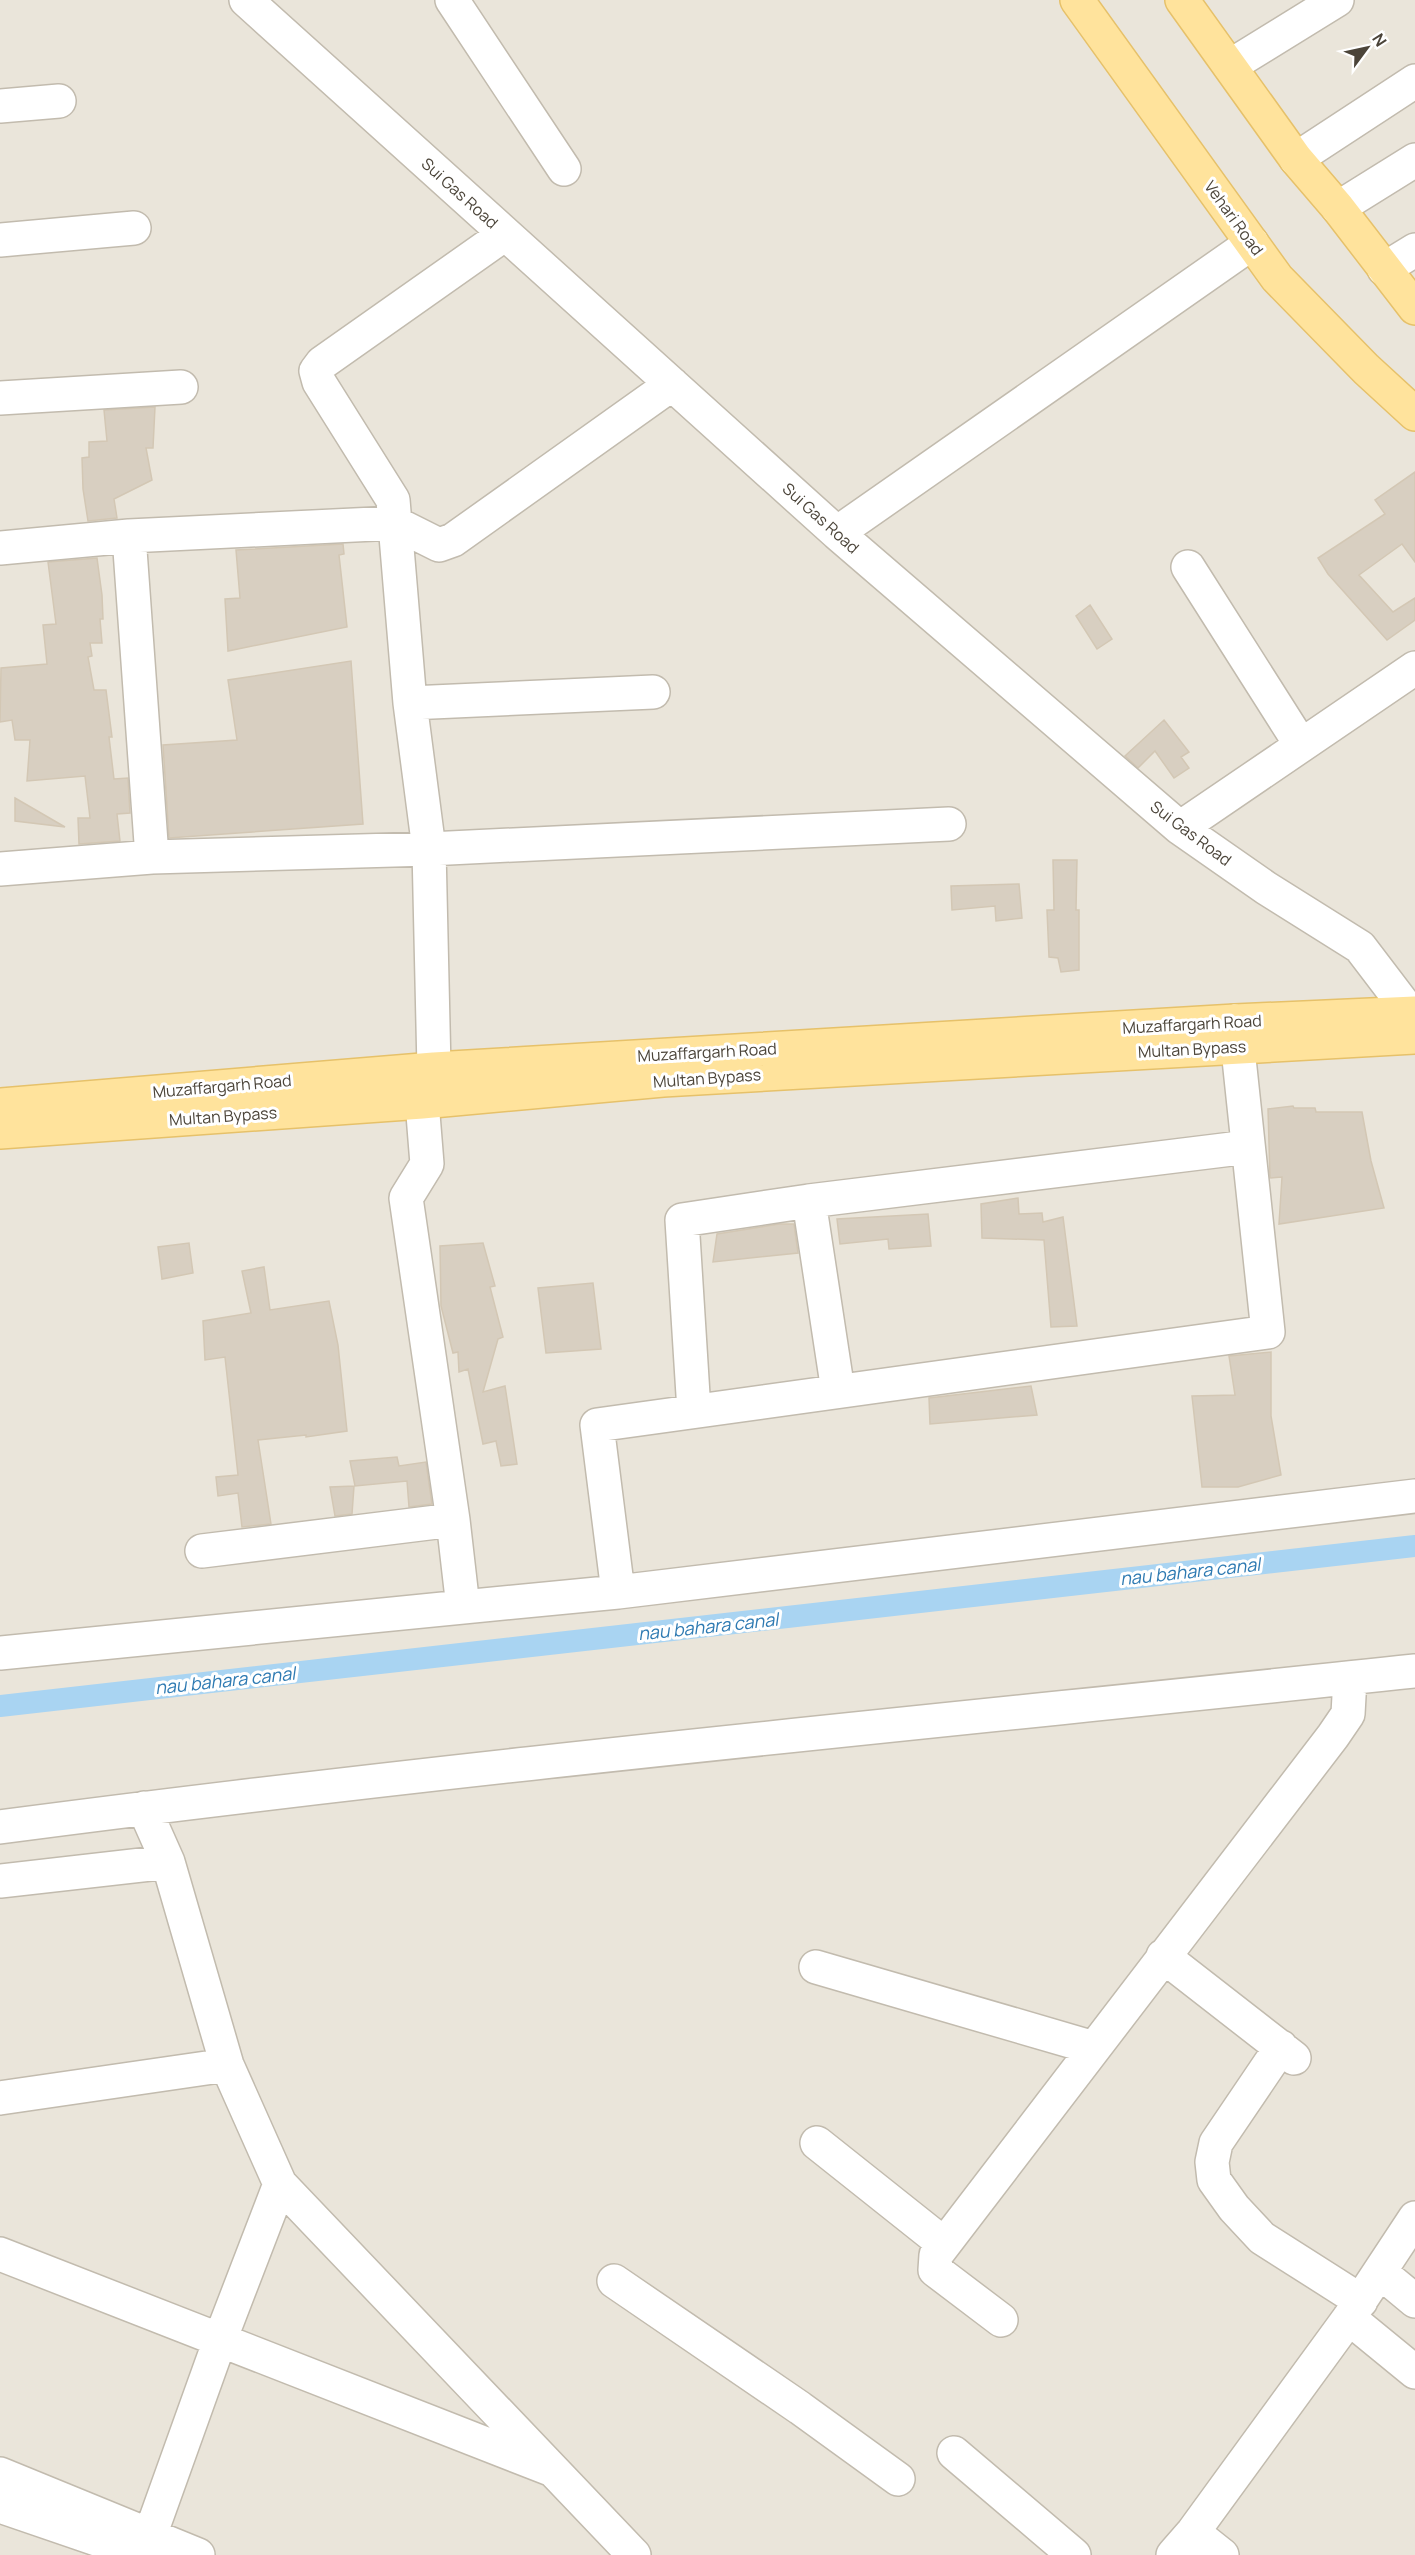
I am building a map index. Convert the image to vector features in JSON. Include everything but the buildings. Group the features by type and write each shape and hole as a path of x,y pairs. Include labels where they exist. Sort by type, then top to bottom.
{"main road":[{"name":"Vehari Road","path":"1077,0 1277,278 1366,369 1415,414"},
{"path":"1182,0 1296,159 1338,208 1415,308"},
{"name":"Multan Bypass","path":"0,1132 422,1102 663,1080 1414,1021"},
{"name":"Muzaffargarh Road","path":"0,1105 434,1069 1235,1034"}],"street":[{"name":"Sui Gas Road","path":"246,0 837,533 1179,828 1266,888 1360,947 1414,1021"},
{"path":"452,0 564,169"},
{"path":"1230,66 1337,0"},
{"path":"1296,159 1415,81"},
{"path":"2,101 59,101"},
{"path":"1338,208 1415,160"},
{"path":"0,240 134,228"},
{"path":"434,1069 429,849 410,703 393,500 319,382 316,371 322,363 505,234"},
{"path":"837,533 1252,243"},
{"path":"1384,269 1415,250"},
{"path":"0,548 129,536 395,523 439,545 453,540 672,384"},
{"path":"0,398 181,387"},
{"path":"129,536 152,857"},
{"path":"1188,567 1301,745"},
{"path":"1179,828 1415,668"},
{"path":"410,703 653,692"},
{"path":"0,869 152,857 429,849 949,824"},
{"path":"618,1592 597,1425 1268,1332 1235,1034"},
{"path":"422,1102 427,1164 406,1198 453,1520 463,1607"},
{"path":"694,1411 682,1220 809,1201 1248,1147"},
{"path":"809,1201 838,1391"},
{"path":"0,1653 618,1592 1415,1496"},
{"path":"202,1551 453,1520"},
{"path":"0,1827 144,1808 657,1749 1415,1671"},
{"path":"1001,2320 935,2270 936,2254 1334,1736 1348,1714 1350,1678"},
{"path":"144,1808 168,1862 227,2065 280,2184 634,2555"},
{"path":"0,1881 168,1862"},
{"path":"1163,1956 1288,2053 1216,2143 1212,2162 1215,2180 1234,2208 1262,2238 1355,2310 1415,2372"},
{"path":"816,1967 1094,2048"},
{"path":"0,2098 227,2065"},
{"path":"817,2143 944,2244"},
{"path":"145,2548 219,2340 280,2184"},
{"path":"1222,2555 1183,2543 1355,2310 1415,2218"},
{"path":"0,2254 550,2469"},
{"path":"1380,2272 1415,2301"},
{"path":"614,2281 800,2408 898,2479"},
{"path":"954,2453 1074,2555"},
{"path":"0,2474 145,2548"},
{"path":"0,2506 145,2548 198,2555"}],"shaded area":[{"path":"0,0 1415,0 1415,2555 0,2555"}],"waterway":[{"name":"nau bahara canal","path":"0,1706 1415,1546"}]}
